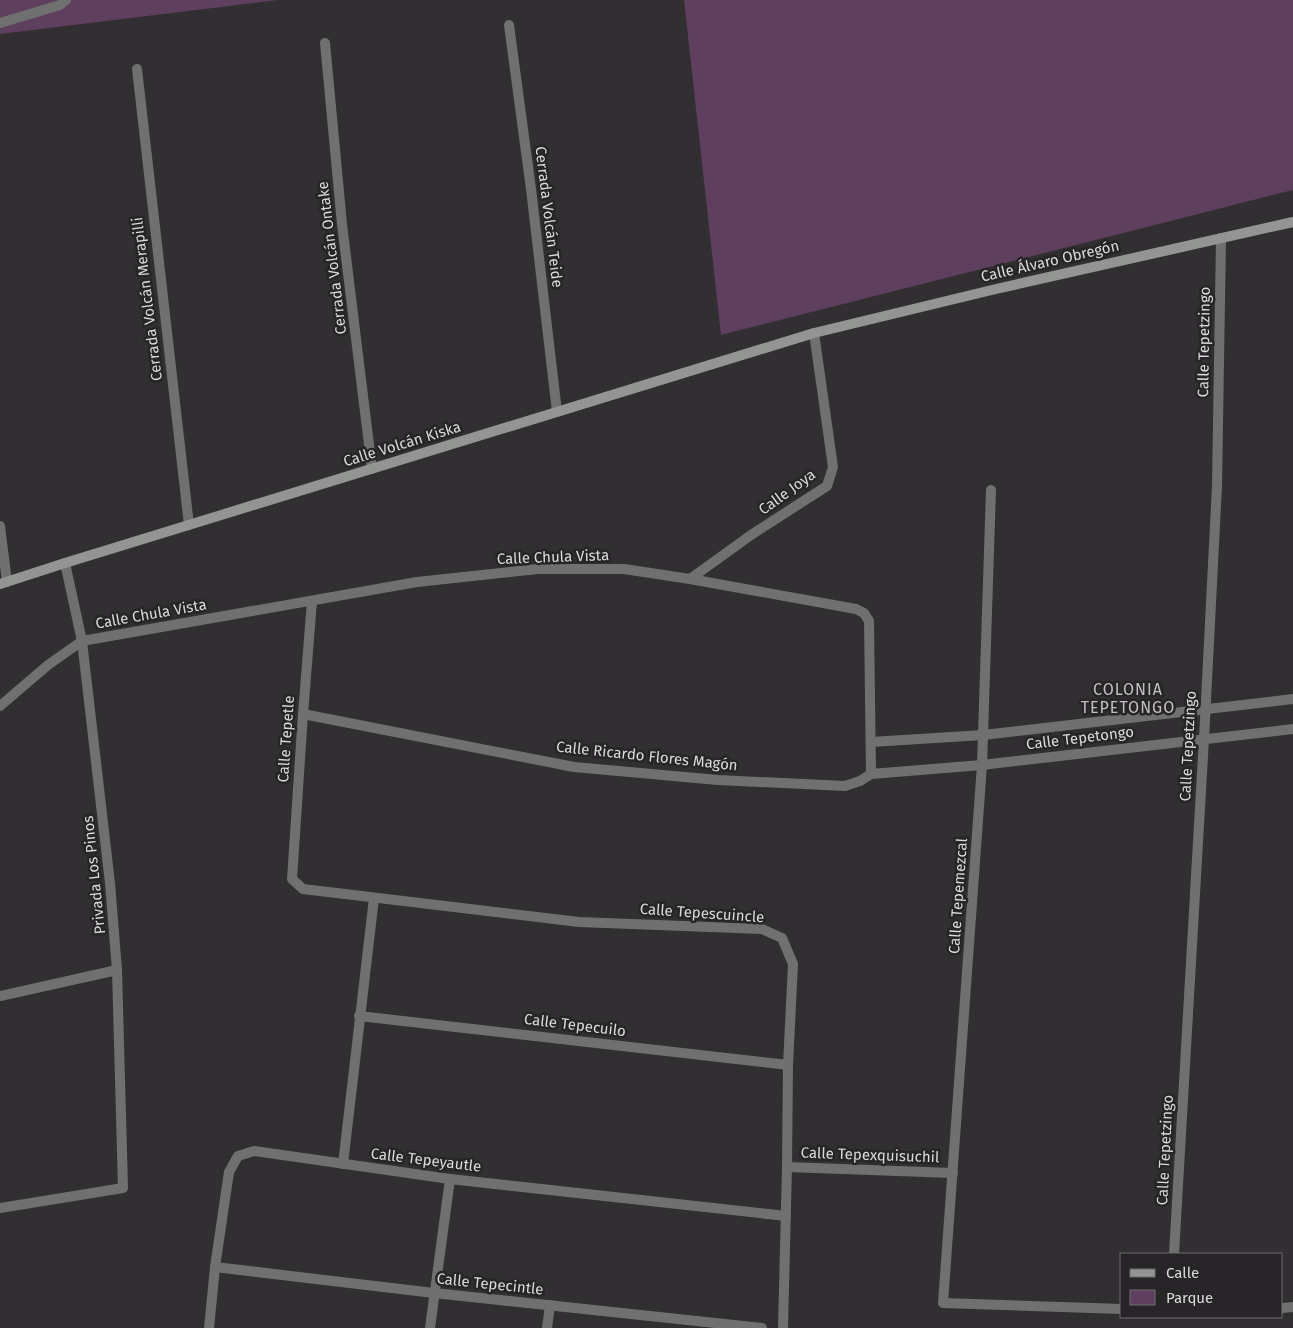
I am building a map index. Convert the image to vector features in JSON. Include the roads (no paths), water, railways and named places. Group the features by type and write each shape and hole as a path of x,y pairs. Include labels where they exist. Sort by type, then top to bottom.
{"street":[{"path":"0,23 60,5 66,0"},
{"name":"Cerrada Volcán Teide","path":"509,25 531,189 557,412"},
{"name":"Cerrada Volcán Ontake","path":"325,43 342,224 372,469"},
{"name":"Cerrada Volcán Merapilli","path":"137,69 189,525"},
{"name":"Calle Álvaro Obregón","path":"814,333 996,289 1293,222"},
{"name":"Calle Tepetzingo","path":"1174,1253 1204,739 1216,486 1221,238"},
{"name":"Calle Volcán Kiska","path":"3,583 814,333"},
{"name":"Calle Joya","path":"690,579 751,535 827,486 834,467 814,333"},
{"name":"Calle Tepemezcal","path":"991,490 982,765 943,1303 1120,1309"},
{"path":"0,526 3,583"},
{"name":"Privada Los Pinos","path":"0,1208 123,1188 118,970 100,784 82,641 65,563"},
{"name":"Calle Chula Vista","path":"82,641 417,582 538,569 624,569 690,579 856,608 864,613 869,621 870,774"},
{"name":"Calle Tepetle","path":"292,879 302,714 312,601"},
{"path":"0,706 48,665 82,641"},
{"name":"Calle Tepetongo","path":"871,742 983,735 1293,699"},
{"name":"Calle Ricardo Flores Magón","path":"302,714 574,766 718,780 845,786 860,781 870,774"},
{"name":"Calle Tepetongo","path":"870,774 982,765 1293,729"},
{"name":"Calle Tepescuincle","path":"292,879 303,889 374,898 579,922 762,929 782,938 793,964 788,1065 783,1328"},
{"path":"343,1164 374,898"},
{"path":"0,996 118,970"},
{"name":"Calle Tepecuilo","path":"359,1016 788,1065"},
{"name":"Calle Tepeyautle","path":"209,1328 228,1172 238,1156 254,1151 450,1179 786,1216"},
{"name":"Calle Tepexquisuchil","path":"787,1167 953,1173"},
{"path":"430,1328 450,1179"},
{"name":"Calle Tepecintle","path":"216,1267 434,1294 762,1328"},
{"path":"547,1328 550,1305"}],"district":[{"name":"COLONIA TEPETONGO","path":"1128,698"}]}
